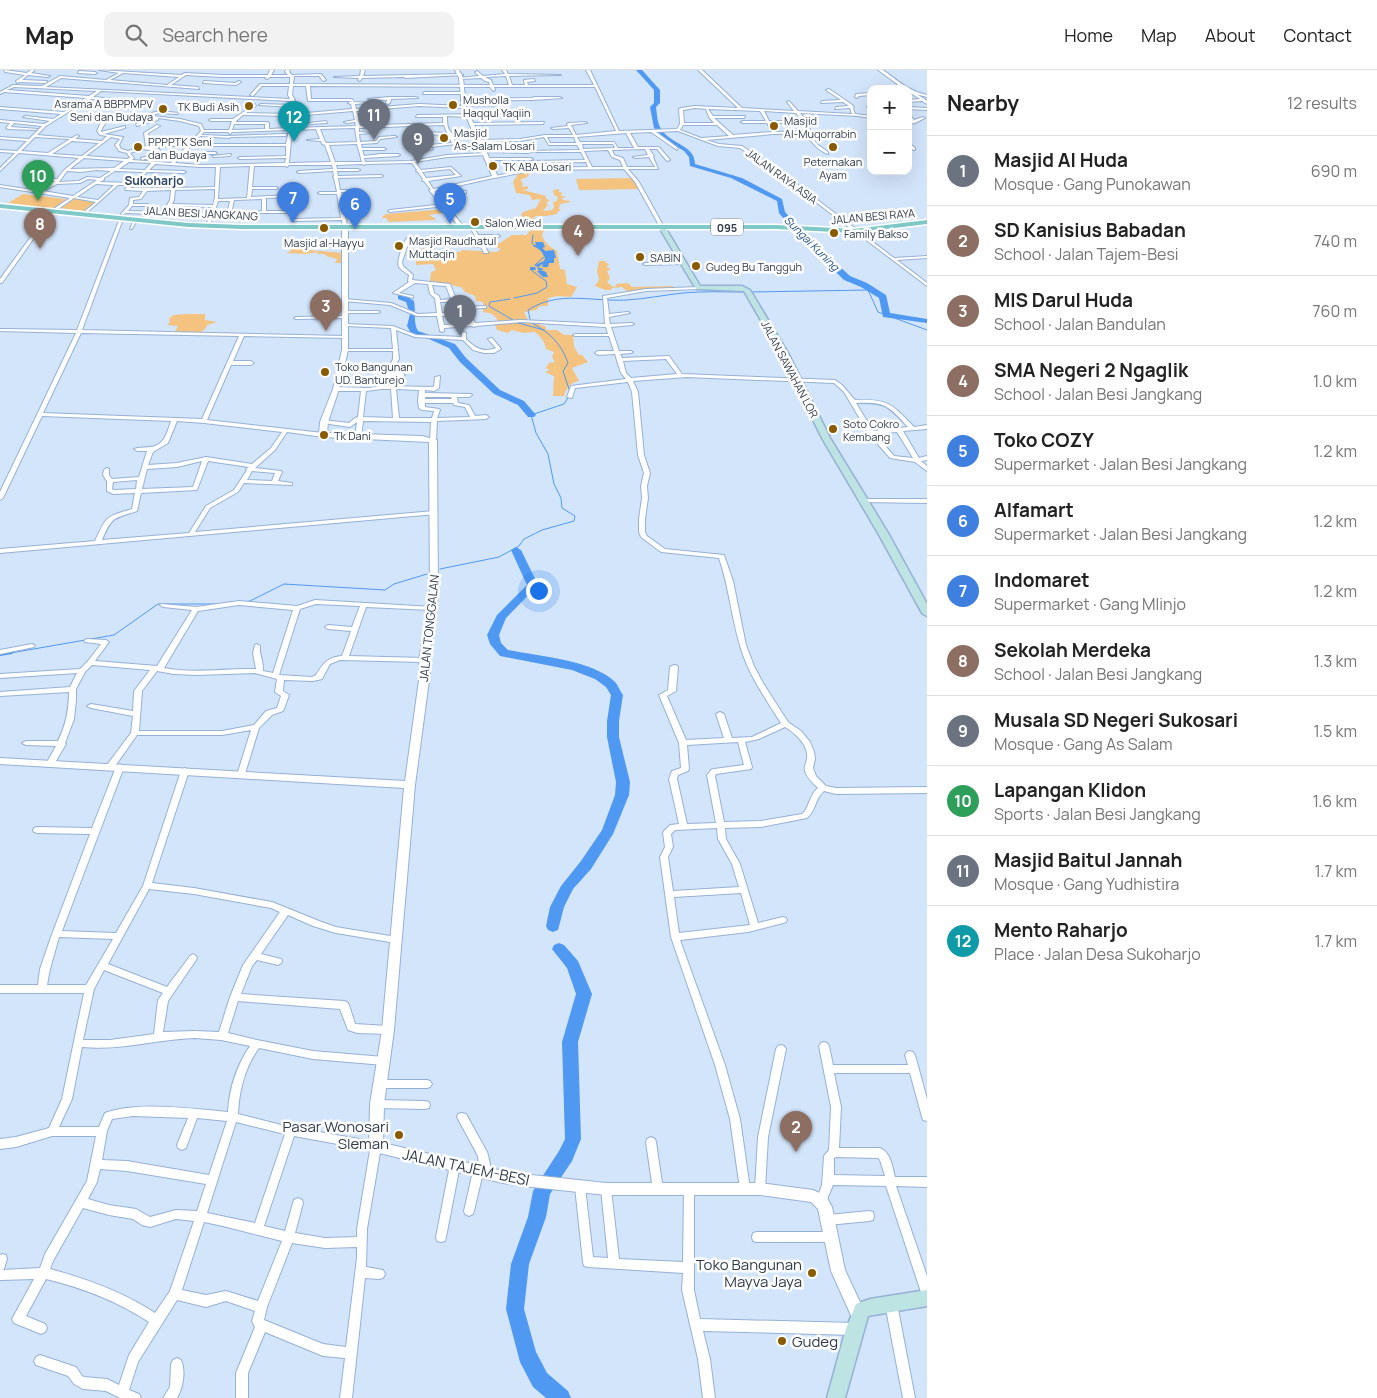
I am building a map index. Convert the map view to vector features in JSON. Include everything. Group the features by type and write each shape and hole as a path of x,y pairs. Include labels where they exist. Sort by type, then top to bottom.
{"main road":[{"name":"JALAN BESI JANGKANG","path":"0,206 82,215 121,217 149,222 242,227 345,223 405,227 791,228"},
{"name":"JALAN BESI RAYA","path":"791,228 854,231 927,222"},
{"path":"662,227 698,288"},
{"name":"JALAN SAWAHAN LOR","path":"698,288 746,289 797,380 808,405 862,501 883,533 927,613"},
{"path":"836,1398 859,1318 892,1304 927,1298"}],"street":[{"path":"7,70 5,71 44,75 50,70"},
{"path":"1,92 34,70"},
{"path":"43,88 66,71 58,70"},
{"path":"101,70 135,71 142,74 148,72 181,76"},
{"path":"167,75 175,70"},
{"path":"146,97 192,70"},
{"path":"202,75 210,70"},
{"path":"240,75 246,70"},
{"path":"258,75 263,70"},
{"path":"272,70 245,104 310,102 308,100 308,85"},
{"path":"190,96 204,82 217,73 269,76 321,70"},
{"path":"359,85 363,70"},
{"path":"386,70 386,76"},
{"path":"404,70 408,86"},
{"path":"429,70 430,75"},
{"path":"588,70 618,132"},
{"path":"700,70 741,110 746,130 752,135"},
{"path":"880,70 902,85"},
{"path":"424,93 461,81 474,71 561,76"},
{"path":"474,71 490,81 493,90 491,91"},
{"path":"516,71 548,71 561,76"},
{"path":"79,72 113,77"},
{"path":"90,90 122,72"},
{"path":"125,91 136,84 148,72"},
{"path":"440,84 484,78 505,72"},
{"path":"505,72 511,86"},
{"path":"287,73 292,78 324,80"},
{"path":"185,74 232,74"},
{"path":"256,80 320,75 324,80 324,92"},
{"path":"336,77 406,76 492,86 527,84 534,80"},
{"path":"547,79 547,77 561,76"},
{"path":"83,77 229,94 223,98"},
{"path":"70,89 78,84 83,77"},
{"path":"57,78 113,77"},
{"path":"57,78 69,80"},
{"path":"287,166 288,144 293,115 293,103 290,95 292,78"},
{"path":"547,79 564,79 571,86"},
{"path":"546,86 547,79"},
{"path":"19,80 78,84"},
{"path":"229,83 233,80"},
{"path":"461,81 463,104 495,177"},
{"path":"261,85 359,85 379,83 408,86 461,81 472,91"},
{"path":"204,82 239,82"},
{"path":"518,82 546,86 595,86"},
{"path":"527,84 537,107"},
{"path":"275,90 277,85"},
{"path":"12,86 246,99 251,97 290,95"},
{"path":"828,90 846,97 854,115"},
{"path":"0,170 45,125 100,91"},
{"path":"125,91 154,93"},
{"path":"1,92 124,100"},
{"path":"308,100 335,95"},
{"path":"822,102 867,95"},
{"path":"913,95 927,96"},
{"path":"913,95 927,104"},
{"path":"202,97 192,104 232,108"},
{"path":"251,97 300,104"},
{"path":"308,100 352,104 416,98"},
{"path":"240,115 293,115 445,106 501,99 560,98"},
{"path":"388,100 495,105"},
{"path":"912,101 923,100"},
{"path":"197,101 236,104"},
{"path":"789,102 805,122 808,130 806,132 817,146 827,152"},
{"path":"352,104 355,111 357,134 364,164"},
{"path":"76,105 118,109"},
{"path":"240,166 238,152 229,140 231,125 240,115 255,105"},
{"path":"426,106 432,109 430,124 432,132"},
{"path":"411,125 411,127 417,128 430,148 453,144 445,124 445,106"},
{"path":"836,108 852,107"},
{"path":"0,108 64,113"},
{"path":"628,133 651,130 678,130 682,124 681,108 867,117"},
{"path":"707,108 714,121 741,147"},
{"path":"912,108 926,115"},
{"path":"1,139 13,124 36,111"},
{"path":"762,111 774,134"},
{"path":"145,116 160,112 176,113"},
{"path":"240,115 251,117"},
{"path":"470,119 484,115"},
{"path":"912,119 914,122 926,115"},
{"path":"0,282 51,212 130,160 173,162 184,153 203,130 200,124 145,116 128,116 106,120 99,131 101,134"},
{"path":"417,116 543,122"},
{"path":"25,117 54,120"},
{"path":"342,117 369,120"},
{"path":"346,122 374,117 376,126"},
{"path":"138,125 161,118"},
{"path":"470,119 512,120"},
{"path":"211,120 231,125 269,130 445,124"},
{"path":"682,124 744,120 805,122"},
{"path":"311,129 311,121 326,122"},
{"path":"291,122 302,122"},
{"path":"0,123 45,125"},
{"path":"206,129 231,125 267,123 269,135"},
{"path":"585,123 569,124 591,169"},
{"path":"13,124 41,129"},
{"path":"231,125 258,125"},
{"path":"148,146 146,133 158,126"},
{"path":"101,134 124,127"},
{"path":"553,128 572,129"},
{"path":"318,129 324,144 377,142 379,138 395,137"},
{"path":"651,130 677,149"},
{"name":"JALAN RAYA ASIA","path":"678,130 719,146 741,147 781,174 927,285"},
{"path":"560,132 562,136"},
{"path":"478,141 523,140 545,136 576,136 618,132 646,133"},
{"path":"701,139 806,132"},
{"path":"357,134 370,133"},
{"path":"419,133 450,134"},
{"path":"604,133 616,146"},
{"path":"628,133 637,149"},
{"path":"101,134 122,138 118,145"},
{"path":"202,136 229,140 269,135 290,135"},
{"path":"34,136 118,145"},
{"path":"48,155 77,136"},
{"path":"41,192 110,136"},
{"path":"545,136 549,144 660,149 667,158 635,157"},
{"path":"340,143 340,139 343,138"},
{"path":"1,139 30,140"},
{"path":"198,141 252,139"},
{"path":"142,148 159,148 171,145 217,146 229,140"},
{"path":"309,140 322,140"},
{"path":"523,140 533,169"},
{"path":"238,152 288,144"},
{"path":"323,435 324,422 336,388 345,350 346,325 344,300 345,223 327,144"},
{"path":"118,145 120,150 128,152 148,146 159,148"},
{"path":"603,150 603,147 624,145"},
{"path":"213,166 217,146"},
{"path":"439,146 447,156"},
{"path":"299,172 354,164 413,162 447,156 528,151 610,150 616,146"},
{"path":"144,159 160,154 159,148"},
{"path":"361,149 384,148"},
{"path":"379,149 382,163"},
{"path":"434,192 533,169 657,168 653,157 647,149"},
{"path":"610,150 613,156 622,159 626,169 635,178 662,227"},
{"path":"0,152 110,160 144,159 185,165 313,165 358,170"},
{"path":"128,152 130,160"},
{"path":"238,152 287,157"},
{"path":"184,153 230,155"},
{"path":"363,157 398,155"},
{"path":"485,155 531,160 587,161"},
{"path":"409,156 423,180 461,227"},
{"path":"313,165 315,158"},
{"path":"531,160 548,158"},
{"path":"185,165 191,159"},
{"path":"354,159 354,164"},
{"path":"59,194 87,178 110,160"},
{"path":"155,162 130,184 128,189 173,190 217,188"},
{"path":"606,162 609,169"},
{"path":"208,226 216,200 218,166"},
{"path":"249,198 252,166"},
{"path":"418,171 451,168 459,176 423,180"},
{"path":"67,170 97,169 143,173 184,172"},
{"path":"438,169 445,178"},
{"path":"335,177 381,176"},
{"path":"35,178 80,182"},
{"path":"87,178 103,179"},
{"path":"135,180 174,182 172,200 164,213"},
{"path":"163,190 168,182"},
{"path":"97,183 130,184"},
{"path":"82,215 117,184"},
{"path":"0,186 99,201"},
{"path":"250,188 276,188"},
{"path":"131,202 128,199 136,190"},
{"path":"0,498 79,332 121,217 131,202 140,198 146,190"},
{"path":"320,191 360,191"},
{"path":"338,192 348,194"},
{"path":"434,192 465,192"},
{"path":"216,200 295,196"},
{"path":"264,198 264,212"},
{"path":"232,199 229,215 243,216"},
{"path":"131,202 147,204"},
{"path":"170,205 215,206"},
{"path":"390,211 445,205"},
{"path":"236,217 264,212 294,210 292,220 298,224"},
{"path":"121,217 157,213 191,214"},
{"path":"149,222 157,213"},
{"path":"242,227 243,216"},
{"path":"132,228 135,220"},
{"path":"405,227 407,241 400,262 401,267 411,274 411,281"},
{"path":"472,227 486,252"},
{"path":"407,241 498,236"},
{"path":"407,241 482,246"},
{"path":"893,259 927,257"},
{"path":"645,264 682,263"},
{"path":"411,297 395,293 411,281 448,285 454,301"},
{"path":"430,284 432,294 437,296 443,338"},
{"path":"698,288 646,290 609,295 604,298 608,326 616,352 624,373 630,380 635,392 641,455 647,473 644,486 645,498 642,519 644,537 663,551 722,556 728,574 746,656 785,724 801,734 811,755 808,766 810,772 823,788 843,792 927,790"},
{"path":"437,301 454,301 464,298 468,314 474,326"},
{"path":"344,300 385,303 415,315 468,314"},
{"path":"466,308 484,307"},
{"path":"296,318 378,312"},
{"path":"608,316 628,313"},
{"path":"442,327 474,326 517,321 608,326 632,324"},
{"path":"346,325 393,327 415,336 464,339"},
{"path":"382,387 396,359 393,327"},
{"path":"0,330 345,336"},
{"path":"464,332 464,339 471,348 480,352 499,349 490,339"},
{"path":"204,422 242,335"},
{"path":"575,335 612,335"},
{"path":"345,350 396,350"},
{"path":"598,353 631,352"},
{"path":"619,360 666,357 680,375"},
{"path":"229,363 251,363"},
{"path":"388,375 402,375"},
{"path":"570,397 573,387 680,375 827,380 837,383 852,402 871,433 892,457 918,460 927,458"},
{"path":"336,388 364,390 382,387 437,387 438,377"},
{"path":"393,387 396,420"},
{"path":"40,414 204,422 323,435 433,440 434,420 437,410 422,408 422,388"},
{"path":"358,437 364,390"},
{"path":"453,395 456,404 467,406 473,418"},
{"path":"422,398 468,395"},
{"path":"852,402 880,401 889,403 912,428"},
{"path":"324,422 350,425 359,419 434,420 486,417"},
{"path":"98,542 106,522 112,516 135,510 138,491 148,456 153,449 166,442 174,421"},
{"path":"871,433 927,427"},
{"path":"899,430 918,460 927,469"},
{"path":"192,534 208,507 236,490 251,468 273,449 285,431"},
{"name":"JALAN TONGGALAN","path":"410,785 434,588 433,440"},
{"path":"137,449 153,449"},
{"path":"145,467 178,465 206,459 279,472 274,483"},
{"path":"107,470 106,475 110,481 111,492 194,489 206,459"},
{"path":"110,481 142,478"},
{"path":"242,481 290,484"},
{"path":"862,501 927,500"},
{"path":"0,551 434,514"},
{"path":"163,613 166,605 196,609 239,603 297,608 315,602 432,608"},
{"path":"345,657 364,604"},
{"path":"241,775 256,727 270,713 280,709 285,696 279,692 278,678 297,608"},
{"path":"42,988 46,975 45,969 55,937 95,831 115,767 135,733 138,691 158,668 196,609"},
{"path":"328,627 354,629"},
{"path":"50,764 69,729 72,712 72,689 82,671 106,642 87,641"},
{"path":"0,652 32,646"},
{"path":"257,646 255,654 260,664 259,671"},
{"path":"90,663 158,668 174,672 259,671 278,678 317,678 327,664 334,659 345,657 424,660"},
{"path":"674,667 672,691 663,695 683,743 685,769 675,773 673,779 684,826"},
{"path":"0,676 82,671"},
{"path":"0,694 72,689"},
{"path":"91,706 136,714"},
{"path":"720,714 729,741"},
{"path":"683,743 740,741 761,736 771,729 785,724"},
{"path":"135,733 222,733 256,727"},
{"path":"740,741 748,767 714,772 712,776 722,826 722,839 736,864 755,926"},
{"path":"26,743 62,744"},
{"path":"0,761 410,785 388,1030 377,1104 376,1146 362,1242 346,1398"},
{"path":"52,1132 67,1099 89,988 147,886 185,772"},
{"path":"746,1189 735,1120 710,1038 675,937 664,856 669,847 667,833 673,826 761,824 804,816 808,814 813,796 823,788"},
{"path":"37,830 95,831"},
{"path":"147,886 203,892 272,905 316,924 336,930 396,940"},
{"path":"670,894 744,890"},
{"path":"223,1035 248,965 286,911"},
{"path":"675,937 723,932 783,920"},
{"path":"61,934 118,936"},
{"path":"256,956 278,961"},
{"path":"158,1037 162,1003 193,958"},
{"path":"102,965 169,992"},
{"path":"0,989 89,988"},
{"path":"235,997 344,1005 351,1027 388,1030"},
{"path":"78,1043 118,1045 158,1037 223,1035 314,1055 384,1061"},
{"path":"122,1393 133,1359 175,1294 233,1117 233,1105 240,1079 251,1052 257,1044"},
{"path":"824,1046 836,1107 834,1152"},
{"path":"760,1189 763,1137 781,1049"},
{"path":"910,1055 927,1117"},
{"path":"829,1069 864,1071 913,1069"},
{"path":"381,1084 427,1084"},
{"path":"377,1104 425,1105"},
{"path":"41,1328 18,1319 49,1258 92,1182 102,1131 106,1119 113,1114 194,1114 233,1117 291,1131 376,1146"},
{"path":"182,1145 194,1114"},
{"path":"462,1117 483,1155 482,1172 470,1212"},
{"path":"0,1144 16,1142 52,1132 102,1131"},
{"path":"258,1229 291,1131"},
{"path":"652,1142 658,1190"},
{"name":"JALAN TAJEM-BESI","path":"376,1146 482,1172 580,1187 658,1190 760,1189 800,1193 821,1200"},
{"path":"697,1325 859,1318 838,1271 828,1220 821,1200 829,1180 829,1156 834,1152 880,1153 884,1157 927,1292"},
{"path":"96,1164 127,1166 212,1180"},
{"path":"440,1237 455,1165"},
{"path":"829,1180 927,1182"},
{"path":"580,1187 587,1260 594,1264 687,1268"},
{"path":"606,1189 609,1221 613,1238 614,1264"},
{"path":"689,1189 688,1290 697,1325 709,1398"},
{"path":"81,1202 109,1210 136,1214 141,1221 148,1223 173,1215 200,1217 289,1237 329,1243 362,1242"},
{"path":"298,1203 289,1237 261,1307 258,1321 262,1325 323,1350 351,1352"},
{"path":"828,1220 869,1216"},
{"path":"757,1237 831,1237"},
{"path":"360,1272 379,1274"},
{"path":"0,1275 43,1273 115,1297 142,1310 157,1320"},
{"path":"175,1294 206,1300 226,1296 261,1307"},
{"path":"892,1304 909,1398"},
{"path":"242,1398 242,1373 262,1325"},
{"path":"40,1361 72,1371 78,1380 83,1383 107,1385 135,1398"},
{"path":"169,1398 174,1395 176,1389 177,1364"}],"shaded area":[{"path":"534,169 526,178 521,179 522,187 528,186 528,189 523,190 546,196 546,199 550,200 546,203 548,205 543,211 552,210 554,207 553,202 557,201 558,197 554,195 553,190 559,189 559,192 563,193 560,195 566,197 562,198 563,200 571,202 560,204 559,209 561,211 558,211 557,214 535,216 534,218 536,219 530,223 549,224 542,234 545,242 557,251 560,269 565,270 567,284 577,287 571,297 558,296 548,298 548,306 540,306 536,310 524,312 528,320 546,327 546,330 557,330 564,335 573,335 574,347 579,355 582,355 588,362 572,368 579,381 569,386 564,396 553,396 554,376 545,372 550,370 546,368 549,363 555,362 552,357 554,352 546,349 542,340 535,332 523,333 512,330 508,333 497,330 495,325 498,322 496,317 483,312 483,302 476,301 475,296 465,292 461,287 430,281 431,272 436,270 433,264 416,265 416,261 429,261 426,252 421,249 431,247 448,252 460,252 462,250 497,252 501,249 493,246 493,243 500,243 512,235 527,235 532,227 524,227 523,221 527,219 521,216 523,212 536,208 541,199 532,200 530,195 516,193 513,182 519,172"},
{"path":"634,178 641,189 579,190 576,179"},
{"path":"23,194 66,200 52,209 8,203"},
{"path":"77,197 98,201 85,211 60,208"},
{"path":"445,209 448,212 429,215 435,220 389,222 386,218 381,218 386,214"},
{"path":"291,247 344,253 344,263 335,263 337,259 325,254 317,254 318,252 306,254 286,253 291,251 289,249"},
{"path":"599,261 605,261 609,265 606,267 611,269 607,271 610,278 607,282 613,287 616,284 628,283 632,287 672,286 679,289 628,292 622,287 605,290 595,286 599,280 597,271"},
{"path":"205,314 205,320 217,322 207,325 199,334 174,333 178,326 167,325 170,322 169,319 173,315"}],"water":[{"path":"535,242 543,242 545,247 542,248 544,251 554,250 556,258 554,258 554,263 549,263 548,267 542,267 543,264 538,267 544,269 541,270 538,270 535,265 544,261 545,258 541,251 533,245 536,245"},
{"path":"530,267 535,267 536,270 530,270"},
{"path":"537,271 546,272 548,277 543,277"}],"waterway":[{"name":"Sungai Kuning","path":"639,70 657,90 657,103 653,107 657,128 668,139 686,150 692,157 692,165 740,179 780,200 782,213 796,227 799,233 847,278 864,285 883,297 886,315 927,321"},
{"path":"533,235 532,243 535,247"},
{"path":"535,265 544,257"},
{"path":"514,298 537,293 547,287 546,281 531,270"},
{"path":"751,292 868,290 878,312 927,330"},
{"path":"530,319 528,310 552,300 576,298 626,300 691,292 745,292"},
{"path":"401,297 410,301 413,313"},
{"path":"510,299 490,302 489,306 518,323 541,329"},
{"path":"413,315 411,326 415,333 427,337"},
{"path":"532,323 541,329"},
{"path":"541,329 558,344 568,363 563,371 570,392"},
{"path":"433,339 452,346 463,360 497,392 521,403 531,415"},
{"path":"440,569 499,557 519,546 524,539 542,530 574,521 575,516 562,508 561,498 554,484 548,454 536,433 531,415 564,404 569,396"},
{"path":"516,550 533,585 501,617 493,635 496,644 504,653 575,667 599,676 611,685 617,695 613,721 613,737 623,782 622,795 608,831 586,865 568,886 557,907 553,926"},
{"path":"243,602 250,601 284,584 385,590 394,584 427,574"},
{"path":"5,654 114,635 158,604 219,604"},
{"path":"0,655 12,653"},
{"path":"559,949 573,965 584,994 570,1042 573,1139 566,1156 542,1191 537,1217 520,1264 515,1309 527,1355 540,1380 561,1398"}],"place":[{"name":"Musholla Haqqul Yaqiin","path":"453,105"},
{"name":"TK Budi Asih","path":"249,106"},
{"name":"Asrama A BBPPMPV Seni dan Budaya","path":"163,109"},
{"name":"Masjid Al-Muqorrabin","path":"774,126"},
{"name":"Masjid As-Salam Losari","path":"444,138"},
{"name":"Masjid Baitul Jannah","path":"374,140"},
{"name":"Mento Raharjo","path":"294,142"},
{"name":"PPPPTK Seni dan Budaya","path":"138,147"},
{"name":"Peternakan Ayam","path":"833,147"},
{"name":"Musala SD Negeri Sukosari","path":"418,164"},
{"name":"TK ABA Losari","path":"493,166"},
{"name":"Lapangan Klidon","path":"38,201"},
{"name":"Salon Wied","path":"475,222"},
{"name":"Indomaret","path":"293,223"},
{"name":"Toko COZY","path":"450,224"},
{"name":"Masjid al-Hayyu","path":"324,228"},
{"name":"Alfamart","path":"355,229"},
{"name":"Family Bakso","path":"834,233"},
{"name":"Masjid Raudhatul Muttaqin","path":"399,246"},
{"name":"Sekolah Merdeka","path":"40,249"},
{"name":"SMA Negeri 2 Ngaglik","path":"578,256"},
{"name":"SABIN","path":"640,257"},
{"name":"Gudeg Bu Tangguh","path":"696,266"},
{"name":"MIS Darul Huda","path":"326,331"},
{"name":"Masjid Al Huda","path":"460,336"},
{"name":"Toko Bangunan UD. Banturejo","path":"325,372"},
{"name":"Soto Cokro Kembang","path":"833,429"},
{"name":"Tk Dani","path":"324,435"},
{"name":"Pasar Wonosari Sleman","path":"399,1135"},
{"name":"SD Kanisius Babadan","path":"796,1152"},
{"name":"Toko Bangunan Mayva Jaya","path":"812,1273"},
{"name":"Gudeg","path":"782,1341"}],"district":[{"name":"Sukoharjo","path":"154,180"}]}
